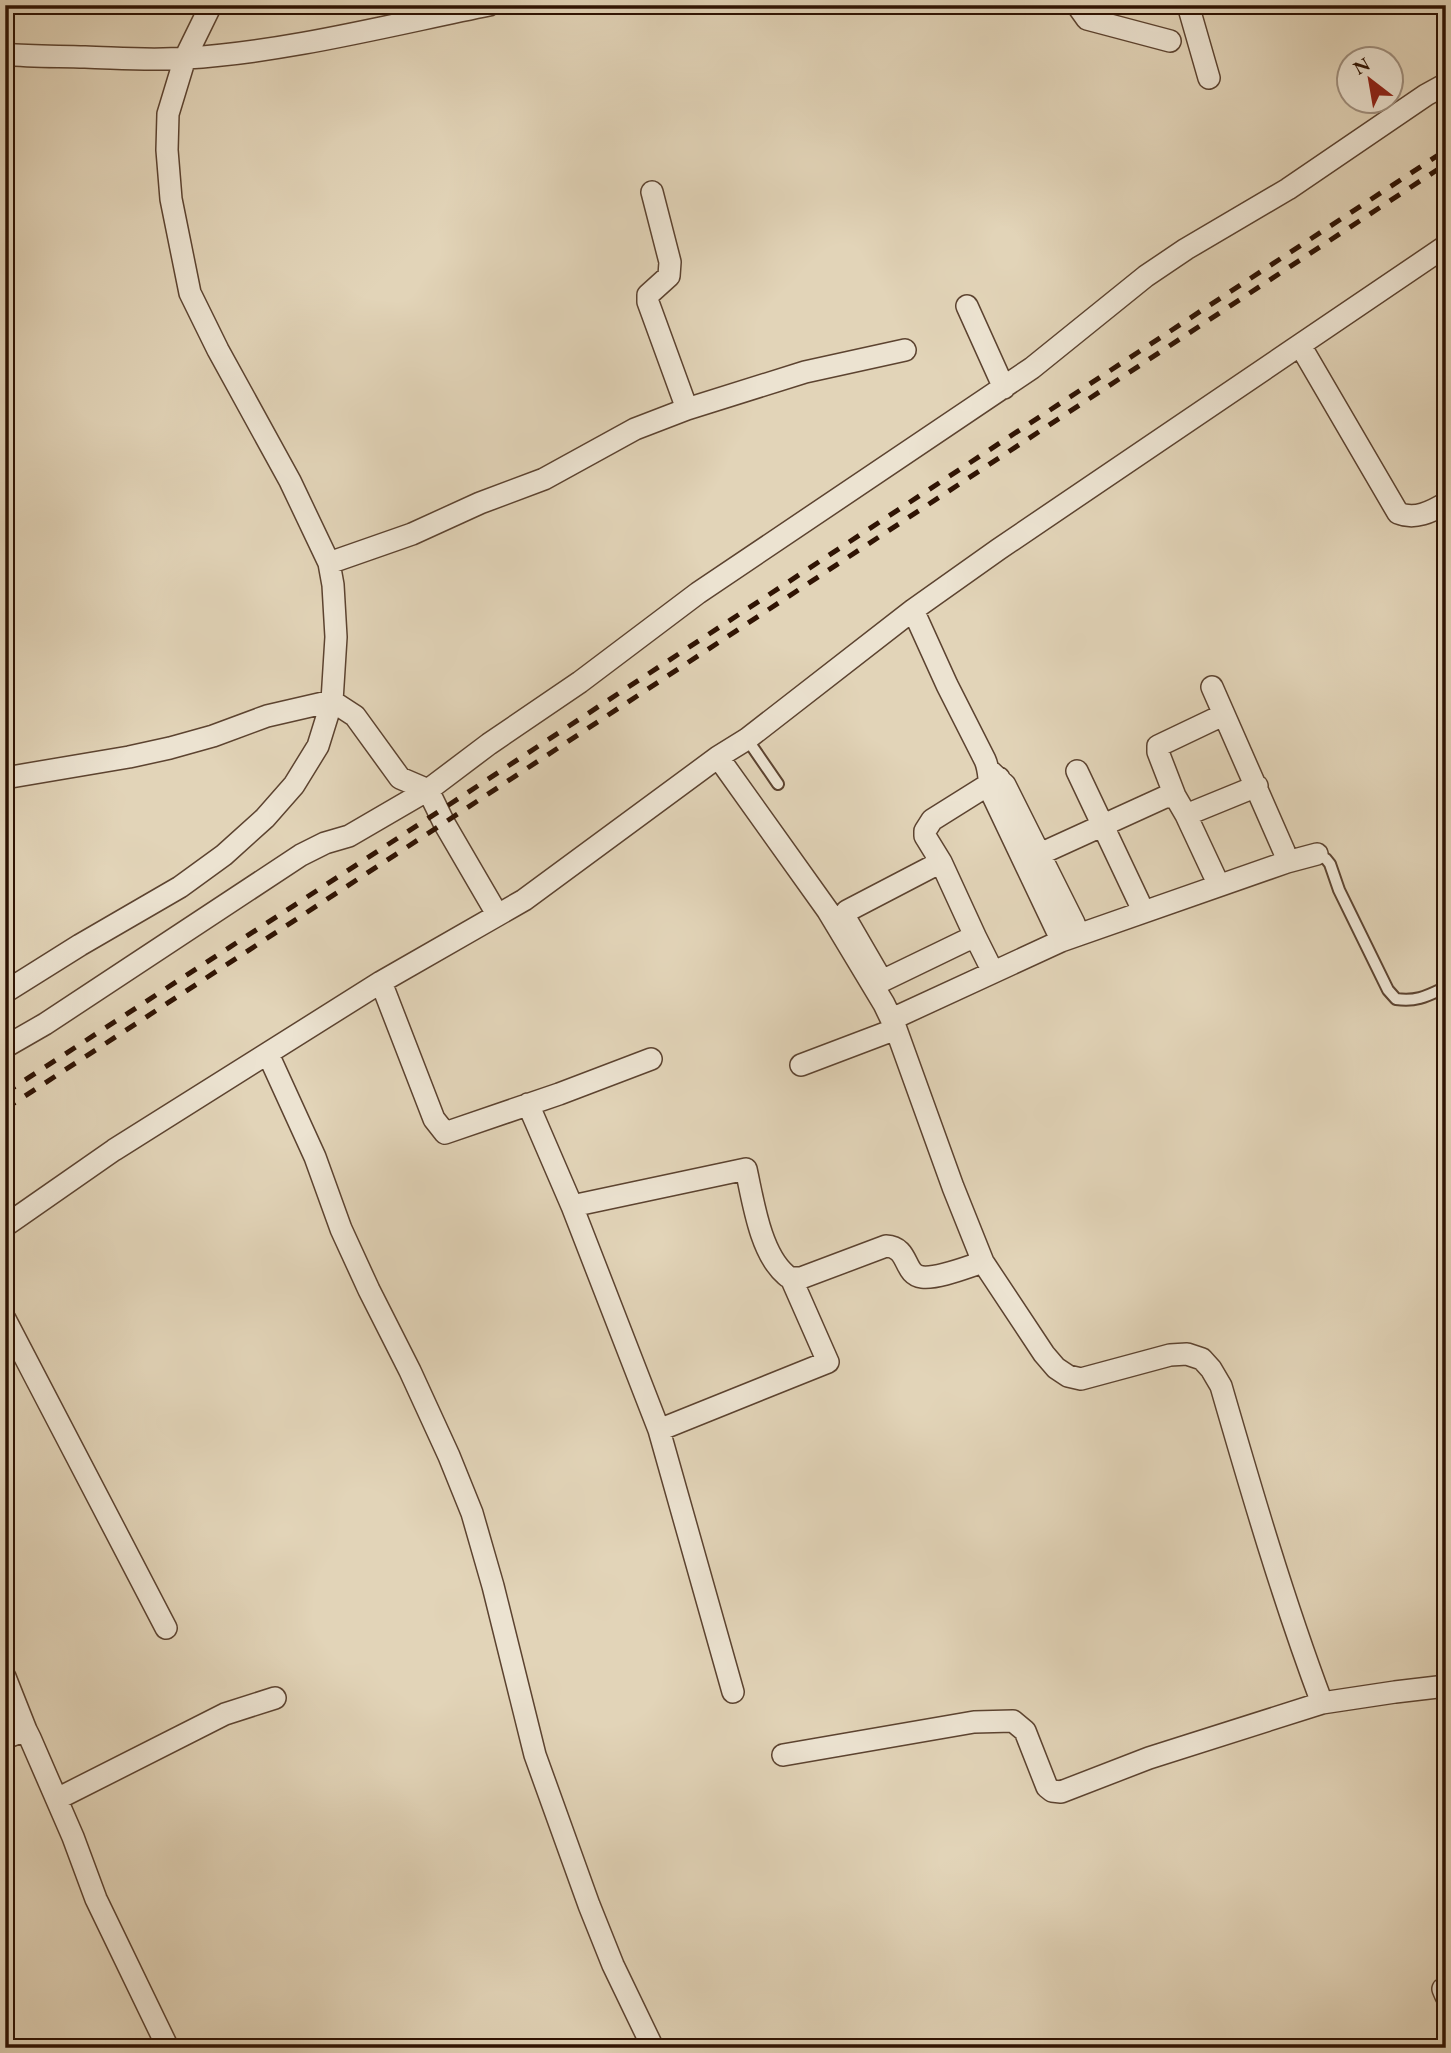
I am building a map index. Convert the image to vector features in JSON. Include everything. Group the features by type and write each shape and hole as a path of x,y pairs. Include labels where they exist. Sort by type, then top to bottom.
{"street":[{"path":"5,992 180,887 224,855 265,818 294,785 318,746 332,701 336,637 329,563 281,463 218,350 190,293 172,199 167,150 168,114 185,58 211,5"},
{"path":"5,54 135,60 227,54 323,39 489,5"},
{"path":"1077,5 1087,19 1170,41"},
{"path":"1188,5 1209,78"},
{"path":"5,1047 46,1024 301,855 325,843 349,836 428,790 489,744 570,689 698,593 1032,368 1146,276 1185,249 1288,188 1446,84"},
{"path":"652,192 670,262 669,276 648,295 648,302 687,409"},
{"path":"5,1226 114,1150 382,982 524,900 718,757 747,739 913,610 1446,246"},
{"path":"967,306 1004,388"},
{"path":"1300,345 1398,513 1413,516 1423,514 1446,503"},
{"path":"329,563 412,534 480,503 544,479 635,429 687,409 805,372 905,350"},
{"path":"913,610 992,777 1035,859 1102,825 1165,797 1175,796"},
{"path":"1212,687 1284,851"},
{"path":"5,778 170,748 267,716 332,701 355,716 400,778 428,790 497,914"},
{"path":"1215,877 1175,796 1158,746 1223,715"},
{"path":"718,757 828,911 894,1024 983,1262 1044,1354 1068,1376 1081,1379 1170,1355 1187,1354 1202,1359 1211,1369 1221,1386 1278,1577 1322,1703"},
{"path":"1077,771 1139,902"},
{"path":"988,962 941,862 925,836 925,831 932,820 992,777"},
{"path":"1186,815 1257,786"},
{"path":"801,1065 894,1024 1061,941 1317,854"},
{"path":"941,862 849,909 845,915 846,919 883,981 975,936"},
{"path":"382,982 433,1119 445,1133 651,1059"},
{"path":"268,1054 315,1157 341,1229 416,1383 472,1513 535,1755 613,1965 653,2048"},
{"path":"528,1104 572,1206 659,1430 733,1692"},
{"path":"572,1206 746,1169 761,1231 772,1256 791,1278 801,1278 886,1246 894,1246 899,1250 910,1270 918,1277 926,1278 983,1262"},
{"path":"659,1430 828,1362 791,1278"},
{"path":"5,1319 166,1628"},
{"path":"5,1676 73,1837 96,1899 168,2048"},
{"path":"783,1755 974,1722 1013,1721 1025,1731 1047,1787 1061,1792 1149,1758 1322,1703 1446,1686"},
{"path":"57,1799 225,1714 275,1698"},
{"path":"5,1738 26,1730"}],"lane":[{"path":"747,739 778,784"},
{"path":"1317,854 1330,864 1339,890 1388,990 1396,999 1411,1002 1446,987"}],"railway":[{"path":"5,1093 1446,150"},
{"path":"5,1109 1446,164"}]}
